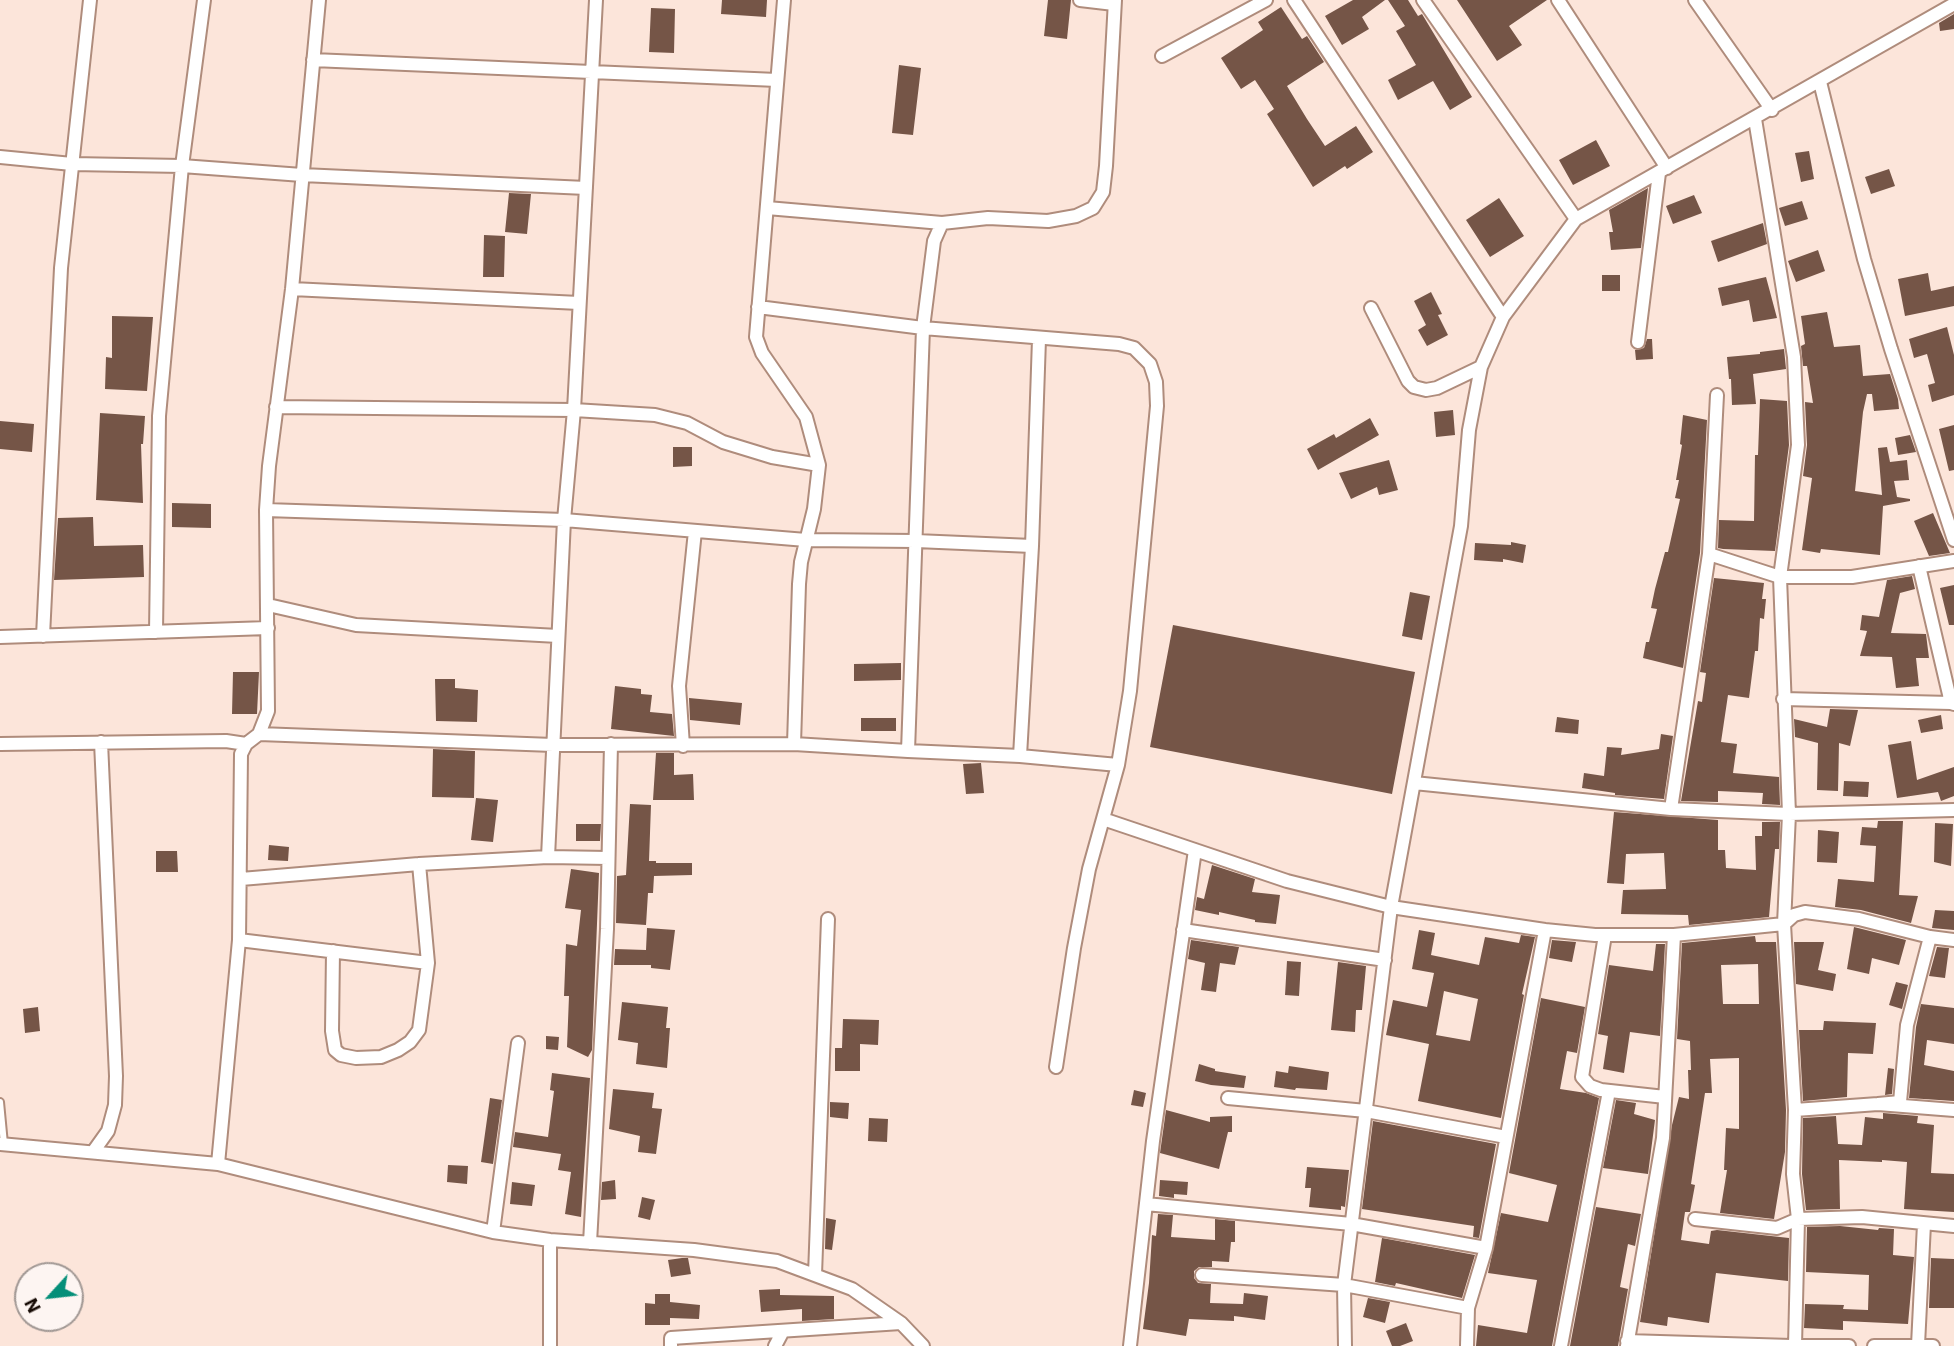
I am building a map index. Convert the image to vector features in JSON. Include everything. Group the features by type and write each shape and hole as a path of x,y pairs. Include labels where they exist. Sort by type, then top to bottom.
{"street":[{"path":"43,636 61,268 90,0"},
{"path":"156,632 159,416 182,166 204,0"},
{"path":"218,1164 239,940 240,764 246,744 259,734 268,711 266,510 276,407 292,289 319,0"},
{"path":"548,857 564,520 574,410 596,0"},
{"path":"783,0 756,337 762,354 806,417 819,464 814,509 799,584 794,744"},
{"path":"767,208 942,223 988,218 1048,221 1076,216 1093,208 1103,192 1106,166 1115,2 1080,0"},
{"path":"1162,55 1266,0"},
{"path":"1294,0 1503,317"},
{"path":"1423,0 1576,219"},
{"path":"1558,0 1663,170 1638,342"},
{"path":"1695,0 1772,110"},
{"path":"1345,1346 1344,1285 1391,907 1461,526 1469,430 1480,367 1503,317 1576,219 1772,110 1954,4"},
{"path":"313,60 777,80"},
{"path":"1820,82 1864,259 1954,540"},
{"path":"1755,119 1794,357 1798,445 1780,577 1789,814 1784,924 1795,1110 1793,1174 1798,1219 1795,1346"},
{"path":"0,157 72,164 182,166 302,175 586,188"},
{"path":"908,751 923,328 934,241 942,223"},
{"path":"292,289 579,303"},
{"path":"758,307 923,328 1119,344 1134,348 1150,364 1156,382 1157,406 1130,691 1118,765 1089,869 1076,934 1056,1067"},
{"path":"1370,308 1408,382 1415,387 1426,390 1437,388 1480,367"},
{"path":"1020,756 1032,546 1039,339"},
{"path":"1671,808 1709,554 1717,395"},
{"path":"276,407 574,410 655,415 687,423 723,442 772,457 819,464"},
{"path":"266,510 564,520 806,540 1032,546"},
{"path":"683,746 679,687 695,531"},
{"path":"1709,554 1780,577 1853,577 1954,561"},
{"path":"1783,699 1952,704 1919,566"},
{"path":"268,605 356,625 558,636"},
{"path":"0,637 268,628"},
{"path":"259,734 553,745 794,744 1020,756 1118,765"},
{"path":"0,744 226,741 246,744"},
{"path":"93,1152 108,1131 115,1105 116,1076 101,742"},
{"path":"590,1243 611,744"},
{"path":"1414,783 1671,808 1789,814 1954,810"},
{"path":"1103,819 1287,881 1391,907 1545,930 1605,935 1674,935 1784,924 1794,915 1805,912 1859,919 1930,937 1954,940"},
{"path":"1130,1346 1146,1205 1195,850"},
{"path":"241,879 419,864 548,857 608,858"},
{"path":"333,951 335,1050 341,1055 356,1058 381,1057 411,1042 419,1030 428,963 419,864"},
{"path":"814,1275 828,919"},
{"path":"1183,930 1385,960"},
{"path":"1467,1346 1468,1308 1486,1248 1545,930"},
{"path":"1605,935 1582,1077 1590,1086 1609,1091 1665,1097"},
{"path":"1674,935 1663,1138 1627,1343 1849,1346"},
{"path":"1795,1110 1900,1102 1907,1025 1930,937"},
{"path":"239,940 428,963"},
{"path":"493,1232 518,1043"},
{"path":"1561,1346 1609,1091"},
{"path":"1228,1098 1366,1111 1506,1137"},
{"path":"1878,1104 1954,1110"},
{"path":"2,1144 218,1164 493,1232 550,1240 694,1250 776,1261 852,1289 901,1323 923,1346"},
{"path":"1146,1205 1351,1224 1486,1248"},
{"path":"1695,1219 1777,1228 1798,1219 1862,1217 1954,1226"},
{"path":"1918,1345 1924,1224"},
{"path":"550,1240 550,1346"},
{"path":"1202,1275 1344,1285 1468,1308"},
{"path":"671,1346 671,1338 901,1323"},
{"path":"775,1346 783,1331"},
{"path":"1874,1346 1933,1346"}],"lane":[{"path":"0,1102 2,1144"}],"building":[{"path":"722,0 767,0 766,17 721,14"},
{"path":"1048,0 1071,0 1067,39 1044,36"},
{"path":"1353,0 1385,0 1362,17 1369,29 1342,45 1325,16"},
{"path":"1388,0 1408,0 1418,16 1422,14 1472,97 1450,110 1433,81 1398,100 1388,80 1416,65 1396,31 1405,26"},
{"path":"1457,0 1547,0 1509,26 1522,45 1497,61"},
{"path":"1281,7 1302,39 1307,36 1324,62 1287,86 1307,119 1325,146 1356,126 1373,152 1313,187 1267,114 1274,109 1255,80 1241,89 1221,58 1263,30 1258,22"},
{"path":"651,8 675,9 674,53 649,52"},
{"path":"1954,14 1954,29 1940,31 1939,23"},
{"path":"899,65 921,68 913,135 892,133"},
{"path":"1596,140 1610,166 1573,185 1559,160"},
{"path":"1809,151 1814,179 1801,182 1795,153"},
{"path":"1889,169 1895,186 1871,194 1865,177"},
{"path":"1648,188 1641,248 1611,250 1609,232 1613,232 1609,210"},
{"path":"509,193 531,194 527,234 505,232"},
{"path":"1694,195 1702,213 1673,224 1666,206"},
{"path":"1499,198 1524,236 1490,257 1466,220"},
{"path":"1802,201 1808,219 1785,226 1779,208"},
{"path":"1763,223 1767,244 1718,262 1711,241"},
{"path":"484,235 505,236 504,277 483,277"},
{"path":"1818,250 1825,271 1796,282 1788,261"},
{"path":"1928,273 1931,291 1954,286 1954,306 1905,316 1898,279"},
{"path":"1602,275 1620,275 1620,291 1602,291"},
{"path":"1766,277 1777,318 1753,322 1749,300 1722,306 1718,288"},
{"path":"1431,292 1442,314 1438,315 1448,335 1427,346 1418,330 1426,325 1414,301"},
{"path":"1827,312 1834,347 1860,345 1863,376 1890,374 1898,399 1899,409 1874,411 1872,394 1867,394 1863,412 1855,491 1882,495 1878,448 1887,447 1890,462 1907,460 1909,480 1894,481 1897,497 1910,501 1883,506 1880,555 1821,549 1820,553 1802,550 1812,478 1803,476 1807,445 1805,402 1813,403 1807,366 1803,366 1801,346 1805,344 1801,316"},
{"path":"112,316 153,317 147,391 105,389 106,357 112,358"},
{"path":"1947,327 1954,355 1954,395 1932,402 1928,385 1935,383 1927,354 1914,358 1909,339"},
{"path":"1647,339 1652,339 1653,359 1636,360 1635,350 1644,348"},
{"path":"1784,349 1786,369 1753,374 1756,404 1732,405 1727,357"},
{"path":"1760,399 1787,401 1789,445 1775,551 1718,548 1719,520 1754,521 1755,455 1758,455"},
{"path":"1453,410 1455,435 1436,437 1434,412"},
{"path":"100,413 145,416 141,444 143,503 96,500"},
{"path":"1683,415 1707,420 1700,553 1683,668 1643,658 1657,609 1651,608 1655,589 1665,552 1668,552 1680,499 1675,498 1679,480 1676,480 1682,445"},
{"path":"1370,418 1379,435 1318,470 1307,449 1334,434 1336,438"},
{"path":"0,421 34,424 32,452 0,449"},
{"path":"1954,425 1954,470 1949,471 1939,429"},
{"path":"1910,435 1916,452 1898,455 1895,438"},
{"path":"673,447 692,447 692,466 673,467"},
{"path":"1389,460 1398,490 1379,495 1377,487 1351,499 1339,473"},
{"path":"172,503 211,504 211,528 172,527"},
{"path":"1933,513 1950,553 1929,556 1914,521"},
{"path":"93,517 94,546 143,545 144,577 54,580 58,518"},
{"path":"1511,542 1526,545 1523,563 1503,559 1503,562 1474,560 1475,543 1511,545"},
{"path":"1912,576 1915,589 1900,593 1891,633 1926,634 1929,658 1916,658 1919,686 1896,688 1892,657 1860,656 1867,631 1860,630 1862,615 1879,617 1887,580"},
{"path":"1714,578 1764,583 1764,619 1760,618 1758,651 1755,651 1749,698 1728,695 1721,742 1737,744 1733,773 1779,777 1780,805 1762,804 1763,793 1718,791 1718,802 1681,801 1698,701 1702,702 1706,673 1700,672"},
{"path":"1954,585 1954,625 1949,625 1940,588"},
{"path":"1410,592 1430,596 1422,640 1402,636"},
{"path":"1173,625 1415,672 1392,794 1150,747"},
{"path":"901,663 901,680 854,681 854,664"},
{"path":"233,672 259,672 257,714 232,714"},
{"path":"435,679 455,679 455,688 478,690 477,722 436,721"},
{"path":"615,686 641,689 641,694 652,695 650,712 672,714 674,736 611,729"},
{"path":"689,698 742,703 740,725 690,720"},
{"path":"1830,709 1858,710 1850,746 1839,743 1838,791 1817,790 1818,743 1795,737 1794,719 1827,727"},
{"path":"1941,715 1943,729 1921,733 1918,720"},
{"path":"1557,717 1579,720 1578,734 1555,732"},
{"path":"861,718 896,718 896,731 861,731"},
{"path":"1661,734 1673,736 1664,799 1615,795 1582,788 1584,773 1604,776 1607,747 1622,748 1621,755 1659,749"},
{"path":"1911,741 1917,780 1954,767 1954,796 1941,801 1938,792 1897,798 1888,745"},
{"path":"433,749 475,751 474,798 432,797"},
{"path":"656,753 674,753 674,775 693,774 694,800 653,800"},
{"path":"981,763 984,793 966,794 963,764"},
{"path":"1844,781 1869,782 1868,797 1843,796"},
{"path":"476,798 498,800 493,842 471,840"},
{"path":"630,804 651,805 649,861 692,863 692,875 654,876 653,893 648,893 646,925 616,923 617,876 626,875"},
{"path":"1614,812 1718,820 1718,850 1725,850 1726,868 1756,870 1755,836 1762,836 1762,822 1780,822 1779,849 1775,849 1769,917 1689,925 1688,915 1621,914 1623,890 1666,889 1664,853 1626,854 1624,884 1607,883"},
{"path":"1878,821 1903,821 1899,895 1918,896 1911,923 1861,910 1835,907 1838,879 1874,882 1876,846 1860,845 1862,827 1877,828"},
{"path":"1935,823 1953,824 1951,866 1934,862"},
{"path":"576,824 601,824 600,841 576,841"},
{"path":"1818,830 1839,832 1837,863 1817,862"},
{"path":"269,845 289,847 288,861 268,860"},
{"path":"156,851 177,851 178,872 156,872"},
{"path":"1212,865 1255,879 1252,892 1280,895 1276,924 1255,922 1219,912 1219,915 1195,910 1197,897 1204,899"},
{"path":"571,869 599,873 592,1050 588,1057 567,1047 569,996 564,996 566,944 577,946 581,910 565,908"},
{"path":"1935,910 1954,911 1954,930 1932,928"},
{"path":"1854,927 1906,940 1899,965 1872,958 1869,974 1847,969"},
{"path":"647,928 675,930 670,970 651,968 651,965 614,965 615,949 646,950"},
{"path":"1419,930 1435,933 1431,955 1479,965 1485,937 1519,943 1521,935 1535,937 1522,994 1524,995 1501,1118 1418,1101 1429,1044 1386,1035 1393,1000 1427,1007 1434,973 1412,969","holes":["1444,991 1478,999 1470,1041 1436,1035"]},
{"path":"1755,936 1756,942 1776,942 1786,1110 1785,1152 1774,1219 1720,1213 1727,1170 1724,1170 1726,1128 1739,1129 1739,1058 1710,1059 1712,1093 1705,1093 1691,1184 1695,1185 1690,1212 1685,1212 1681,1240 1709,1244 1711,1231 1717,1230 1789,1238 1788,1281 1716,1273 1709,1323 1668,1317 1667,1326 1640,1322 1672,1125 1679,1097 1689,1099 1690,1041 1677,1039 1682,943","holes":["1758,964 1759,1004 1723,1004 1721,965"]},
{"path":"1191,940 1239,947 1235,965 1220,963 1216,992 1201,990 1205,963 1188,959"},
{"path":"1552,940 1576,942 1572,962 1549,958"},
{"path":"1794,942 1824,942 1818,970 1836,974 1833,991 1796,984"},
{"path":"1656,944 1665,944 1660,1036 1630,1032 1624,1073 1603,1069 1608,1036 1598,1034 1609,965 1653,971"},
{"path":"1937,947 1949,948 1945,978 1929,976"},
{"path":"1287,961 1301,962 1299,996 1285,995"},
{"path":"1338,962 1366,966 1362,1010 1356,1010 1355,1032 1331,1030"},
{"path":"1896,982 1908,985 1902,1009 1889,1005"},
{"path":"1541,998 1585,1007 1577,1053 1567,1051 1560,1089 1599,1098 1552,1346 1476,1346 1478,1325 1527,1333 1537,1280 1488,1273 1501,1213 1548,1222 1557,1185 1509,1173"},
{"path":"622,1002 668,1007 666,1028 670,1028 667,1068 636,1064 638,1043 618,1040"},
{"path":"1921,1004 1954,1008 1954,1044 1927,1040 1924,1065 1954,1071 1954,1101 1909,1098"},
{"path":"38,1007 40,1031 25,1033 23,1009"},
{"path":"843,1019 879,1020 878,1045 860,1044 860,1071 835,1071 835,1048 842,1048"},
{"path":"1824,1021 1876,1023 1873,1054 1848,1053 1847,1097 1803,1101 1799,1030 1823,1030"},
{"path":"546,1036 559,1037 558,1050 546,1049"},
{"path":"1199,1064 1215,1071 1246,1076 1244,1088 1195,1081"},
{"path":"1289,1066 1329,1072 1327,1090 1274,1087 1276,1071 1288,1073"},
{"path":"1888,1068 1894,1069 1892,1094 1885,1095"},
{"path":"552,1073 590,1078 581,1217 565,1214 571,1172 558,1170 561,1154 513,1147 515,1132 548,1137 554,1091 550,1090"},
{"path":"613,1089 654,1093 652,1108 662,1109 656,1154 638,1152 640,1136 609,1129"},
{"path":"1134,1090 1146,1093 1143,1107 1131,1105"},
{"path":"490,1098 502,1100 493,1164 481,1162"},
{"path":"1616,1100 1636,1103 1634,1114 1655,1120 1648,1174 1603,1168"},
{"path":"830,1102 849,1103 848,1119 830,1117"},
{"path":"1166,1110 1210,1122 1210,1117 1232,1116 1232,1132 1228,1132 1219,1169 1160,1153"},
{"path":"1883,1113 1918,1116 1917,1123 1934,1125 1931,1173 1954,1174 1954,1212 1904,1209 1907,1162 1882,1160 1839,1160 1840,1209 1806,1210 1802,1174 1803,1118 1836,1116 1838,1144 1862,1145 1865,1117 1883,1119"},
{"path":"869,1118 888,1119 887,1142 868,1141"},
{"path":"1373,1121 1496,1144 1479,1238 1473,1237 1474,1226 1362,1209"},
{"path":"448,1165 468,1166 467,1184 447,1182"},
{"path":"1307,1167 1349,1170 1345,1207 1341,1206 1341,1210 1309,1207 1311,1188 1305,1188"},
{"path":"615,1180 616,1199 601,1200 602,1182"},
{"path":"1160,1180 1188,1182 1187,1195 1174,1194 1174,1198 1159,1196"},
{"path":"512,1182 535,1185 532,1206 510,1204"},
{"path":"642,1197 655,1200 650,1220 638,1217"},
{"path":"1596,1207 1641,1214 1635,1246 1628,1244 1620,1287 1628,1289 1618,1346 1570,1346"},
{"path":"1158,1214 1173,1215 1171,1237 1215,1240 1215,1219 1235,1221 1235,1242 1231,1242 1229,1262 1212,1261 1212,1267 1199,1267 1194,1271 1194,1278 1198,1283 1211,1284 1210,1303 1243,1304 1244,1293 1268,1296 1265,1320 1234,1316 1234,1321 1189,1319 1186,1336 1143,1329 1152,1235 1156,1236"},
{"path":"826,1218 836,1220 832,1250 825,1249"},
{"path":"1807,1227 1894,1229 1893,1255 1914,1257 1908,1324 1843,1321 1843,1330 1804,1328 1805,1304 1844,1305 1843,1309 1868,1310 1869,1275 1806,1272"},
{"path":"1382,1238 1475,1255 1462,1298 1396,1283 1395,1286 1375,1282"},
{"path":"688,1258 691,1274 671,1277 668,1260"},
{"path":"1931,1258 1954,1259 1954,1308 1929,1308"},
{"path":"780,1289 780,1295 834,1296 834,1319 802,1321 802,1309 761,1312 759,1290"},
{"path":"655,1294 670,1294 670,1302 700,1305 699,1319 670,1318 670,1325 645,1325 645,1303 655,1304"},
{"path":"1368,1298 1390,1302 1385,1323 1363,1317"},
{"path":"1406,1323 1413,1341 1392,1346 1386,1331"}]}
